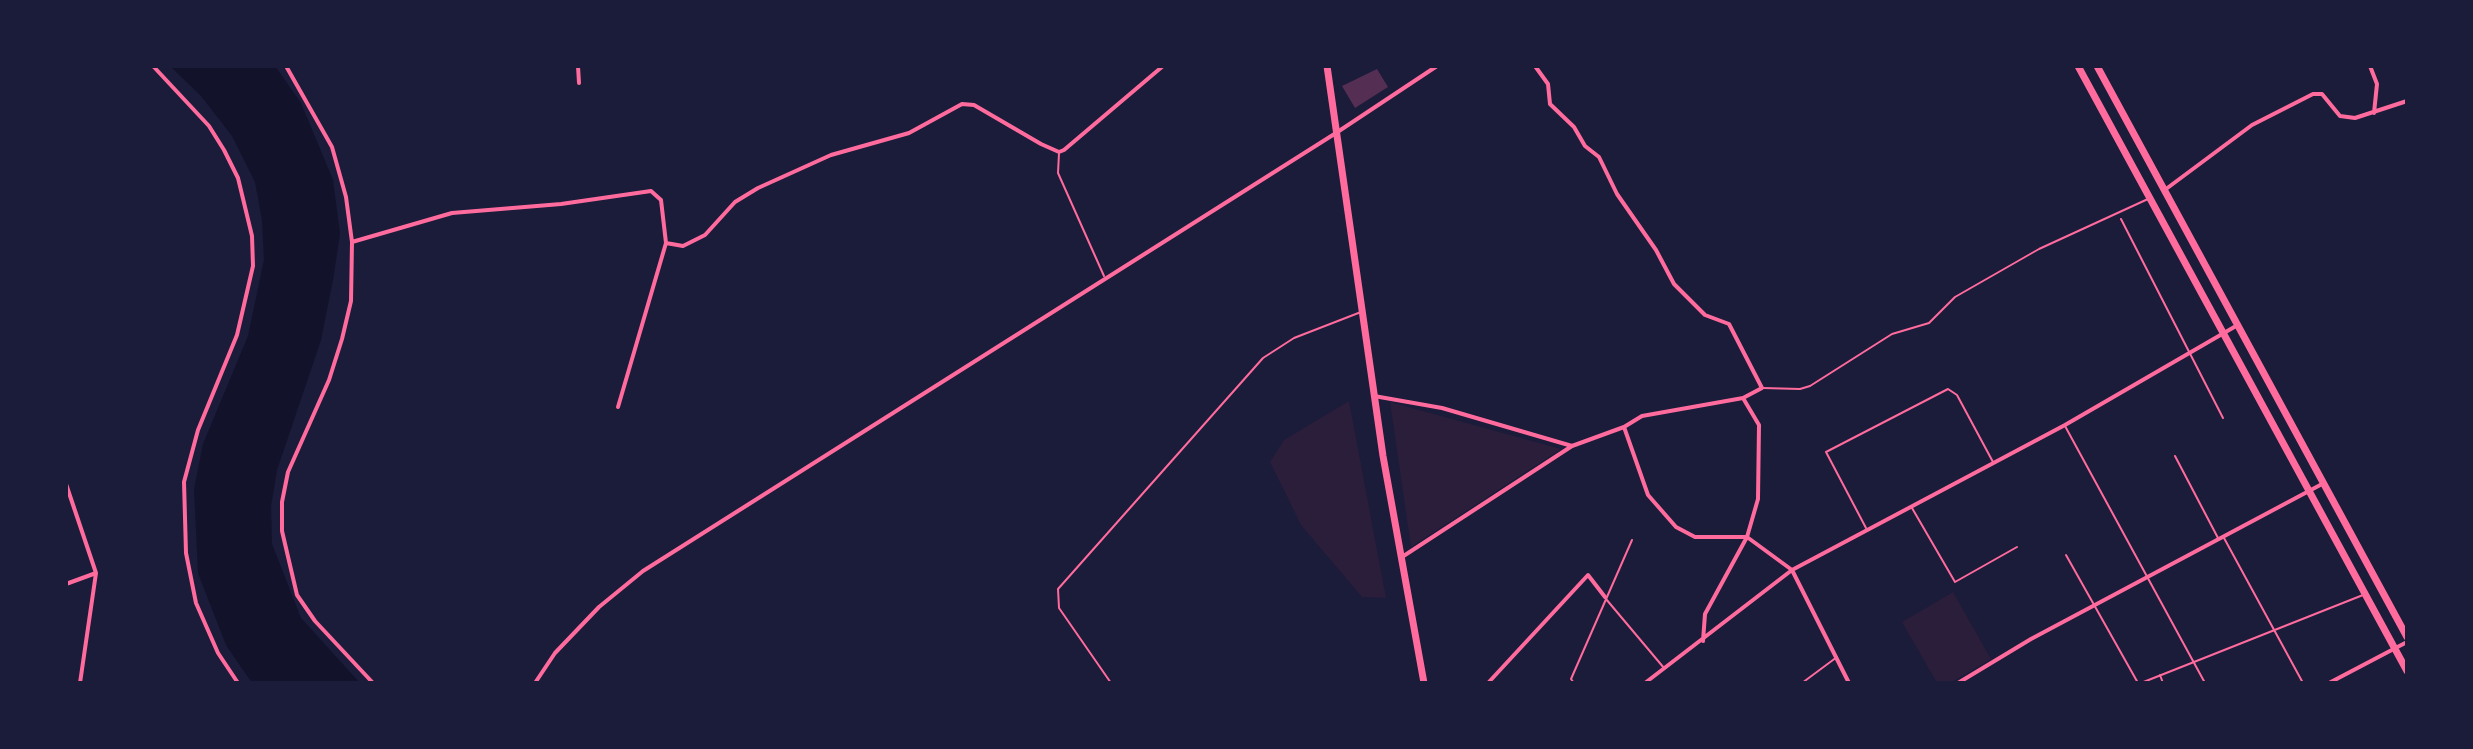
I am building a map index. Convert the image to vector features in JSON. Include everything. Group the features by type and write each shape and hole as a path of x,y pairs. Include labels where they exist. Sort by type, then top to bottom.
{"main road":[{"path":"1327,66 1374,396 1424,683"},
{"path":"2078,66 2407,671"},
{"path":"2097,66 2407,640"}],"street":[{"path":"153,66 209,126 224,150 238,178 252,236 253,266 237,335 198,430 184,482 186,553 196,603 218,653 238,683"},
{"path":"286,66 332,147 346,197 352,242 351,301 342,339 329,380 288,472 282,531 297,595 315,621 373,683"},
{"path":"578,66 579,83"},
{"path":"666,243 694,243 735,202 758,188 831,155 909,133 962,104 974,105 1059,152 1163,66"},
{"path":"535,683 555,653 599,607 643,571 1437,66"},
{"path":"1400,559 1572,446 1659,411 1679,412 1743,398 1762,388 1729,324 1705,315 1674,284 1656,250 1617,194 1599,157 1585,146 1574,127 1550,104 1548,84 1535,66"},
{"path":"2370,66 2377,84 2374,113"},
{"path":"2164,190 2252,125 2313,94 2322,94 2340,116 2355,118 2407,101"},
{"path":"352,242 452,213 561,204 651,191 661,200 666,243 618,407"},
{"path":"1646,683 1792,570 2065,425 2238,325"},
{"path":"1374,396 1442,408 1572,446"},
{"path":"1703,641 1705,614 1747,537 1758,499 1759,425 1743,398"},
{"path":"1624,427 1648,495 1669,521 1695,537 1747,537 1792,570 1818,627 1838,656 1849,683"},
{"path":"1958,683 2324,483"},
{"path":"66,484 96,573 80,683"},
{"path":"66,584 96,573"},
{"path":"1488,683 1588,575 1605,597"},
{"path":"2329,683 2407,640"}],"lane":[{"path":"1059,152 1058,173 1106,279"},
{"path":"1762,388 1800,389 1810,386 1892,334 1929,323 1955,297 2039,249 2149,198"},
{"path":"2121,219 2223,418"},
{"path":"1111,683 1059,608 1058,589 1263,358 1294,338 1362,312"},
{"path":"1867,530 1826,452 1950,390 1957,395 1994,463"},
{"path":"2065,425 2205,683"},
{"path":"2175,456 2303,683"},
{"path":"1911,507 1955,582 2017,547"},
{"path":"1574,683 1571,679 1632,540"},
{"path":"2066,555 2140,683 2365,594"},
{"path":"1605,597 1664,669"},
{"path":"1802,683 1838,656"},
{"path":"2159,674 2163,683"}],"shaded area":[{"path":"170,66 275,66 301,103 333,180 340,234 333,280 321,340 277,470 271,506 272,544 301,618 360,683 252,683 226,645 198,573 194,489 203,444 248,336 264,260 262,220 255,182 232,136 201,96"},
{"path":"1349,401 1386,598 1362,597 1301,525 1270,462 1284,440"},
{"path":"1390,402 1561,449 1411,547"},
{"path":"1953,592 1991,659 1950,683 1937,683 1902,622"}],"building":[{"path":"1377,69 1388,87 1355,108 1342,86"}]}
